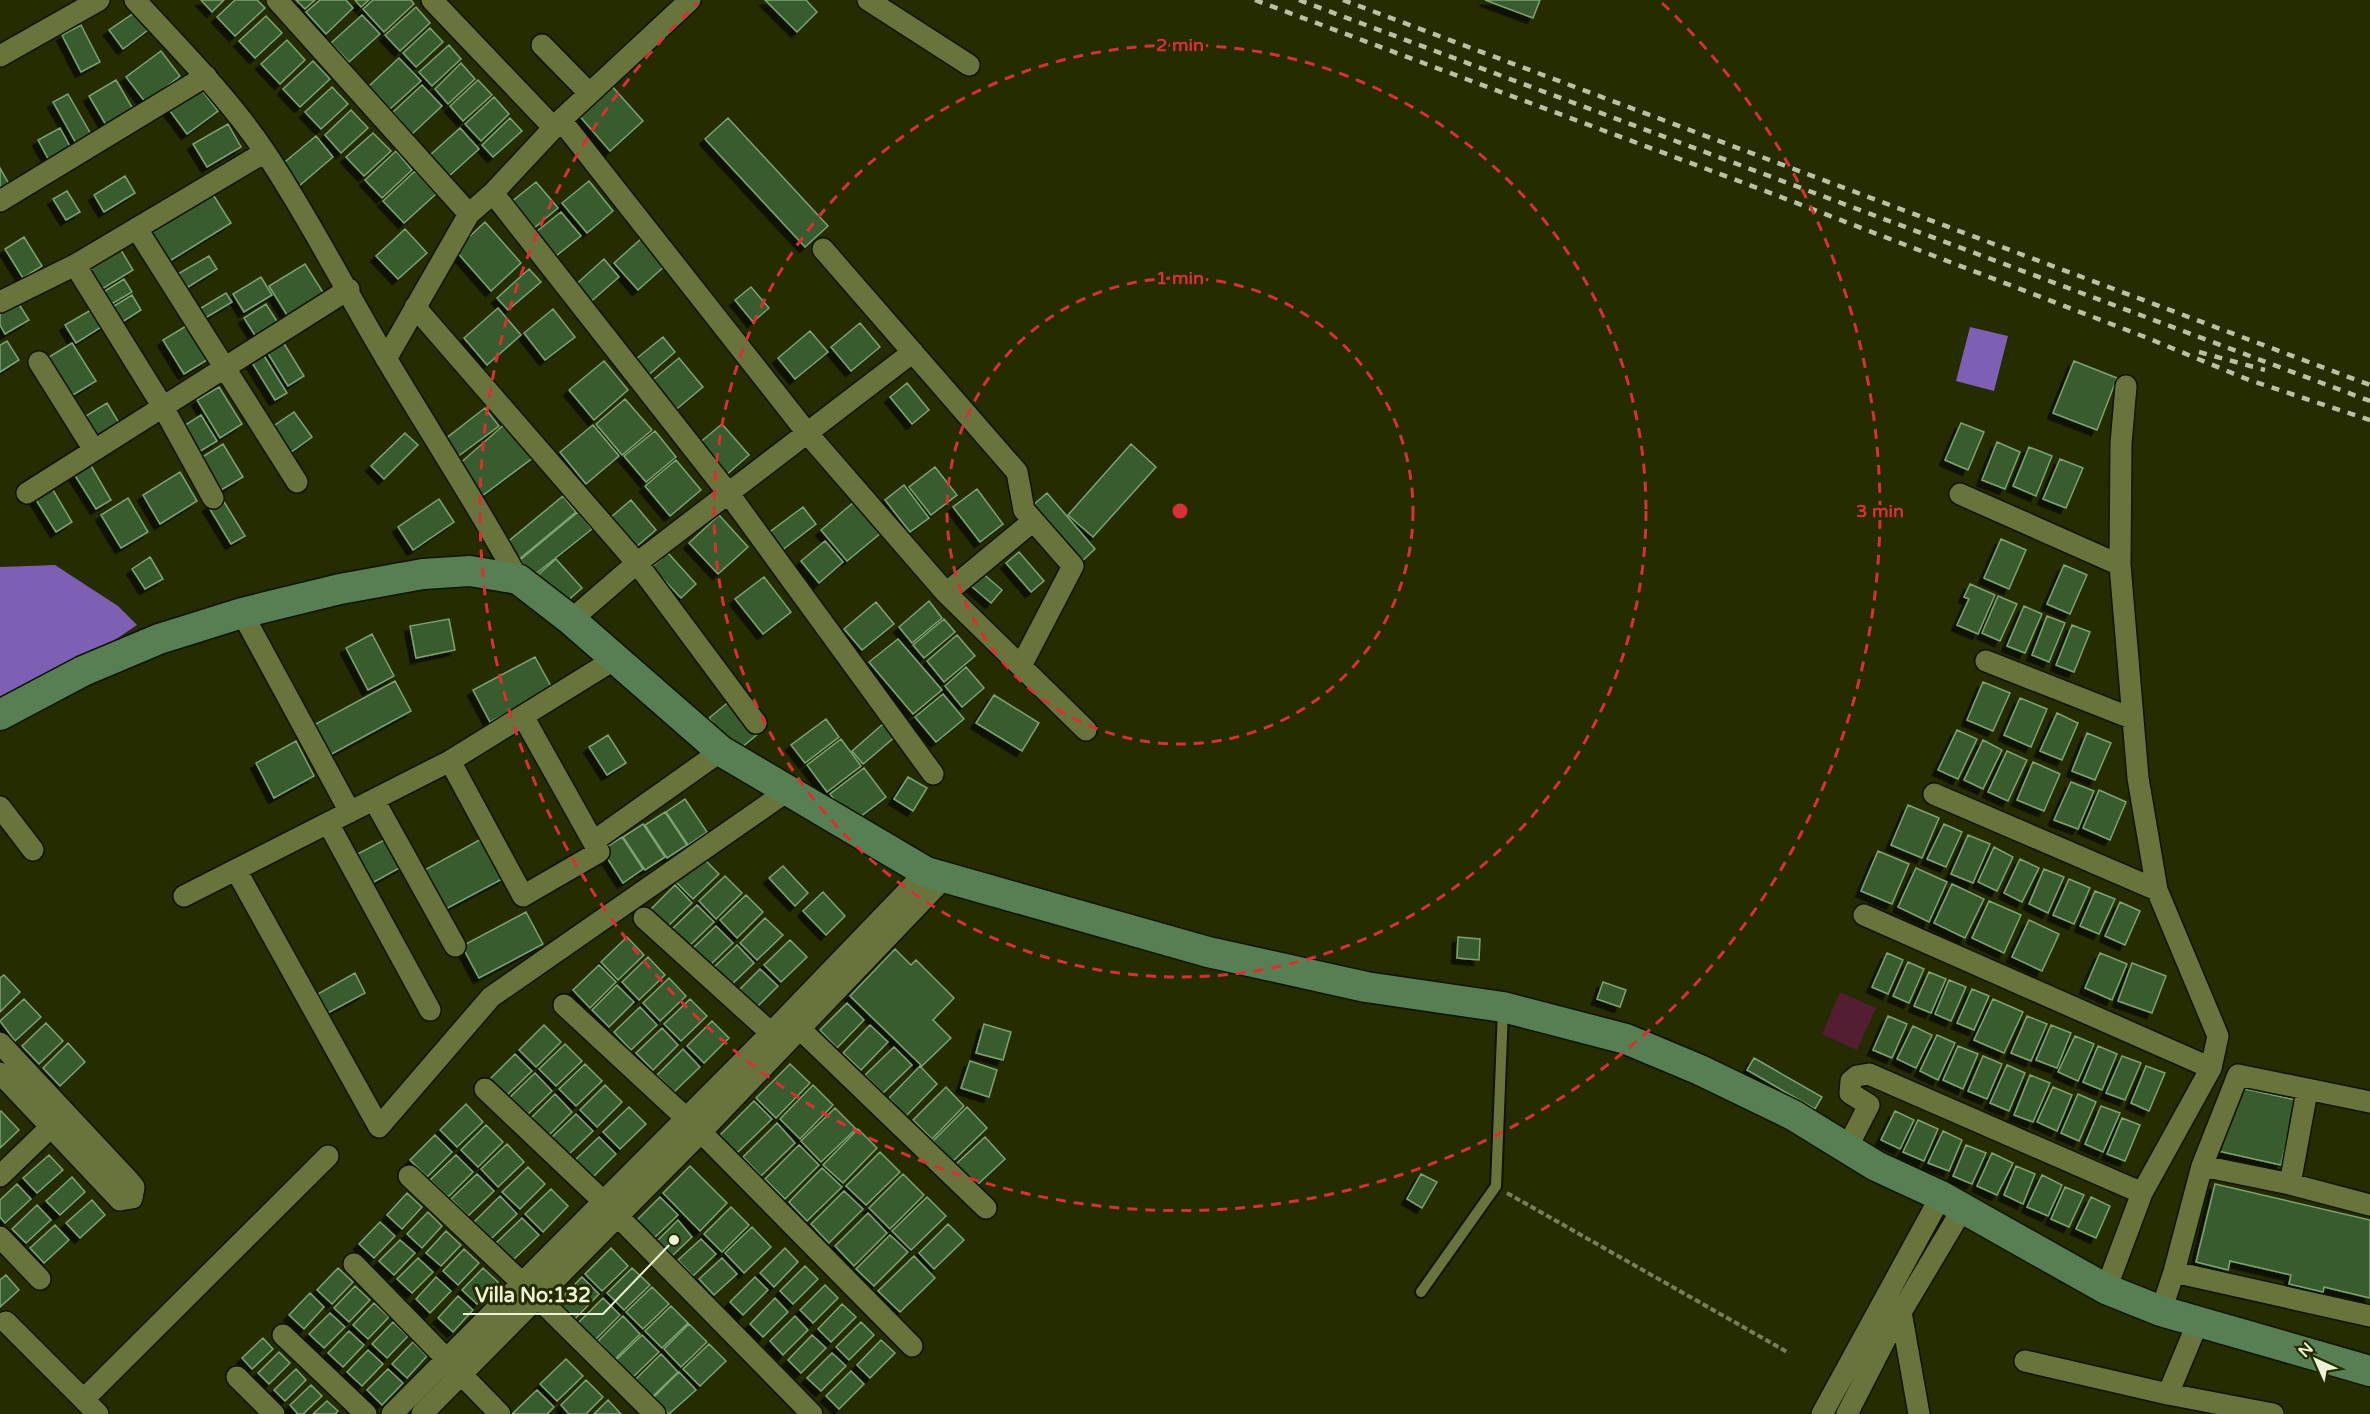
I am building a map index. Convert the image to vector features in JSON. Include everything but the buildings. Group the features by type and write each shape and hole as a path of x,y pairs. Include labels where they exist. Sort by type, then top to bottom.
{"main road":[{"path":"0,715 83,671 159,639 242,614 340,589 423,574 470,571 518,579 571,620 721,751 786,792 935,875 1208,952 1366,987 1503,1007 1626,1039 1700,1070 1793,1115 1876,1166 1952,1202 2106,1289 2161,1311 2370,1371"}],"street":[{"path":"0,56 99,0"},
{"path":"135,0 206,76 265,152 349,289 386,359 481,511 518,579"},
{"path":"277,0 469,214"},
{"path":"432,0 557,124 808,434 946,593 1086,730"},
{"path":"386,359 469,214 493,193 589,93 690,0"},
{"path":"868,0 969,66"},
{"path":"542,45 589,93"},
{"path":"0,201 206,76"},
{"path":"0,302 75,265 265,152"},
{"path":"493,193 729,494 933,774"},
{"path":"137,229 297,482"},
{"path":"823,249 1017,472 1024,510 1074,566 1021,666"},
{"path":"75,265 163,407 213,498"},
{"path":"27,493 349,289"},
{"path":"415,307 637,563 756,723"},
{"path":"571,620 637,563 913,352"},
{"path":"39,362 94,450"},
{"path":"2106,1289 2142,1193 2211,1068 2218,1045 2216,1028 2157,890 2138,778 2131,718 2120,565 2121,444 2126,386"},
{"path":"1960,494 2120,565"},
{"path":"946,593 1033,521"},
{"path":"242,614 350,812"},
{"path":"184,896 450,761 524,718 615,659"},
{"path":"1986,661 2131,718"},
{"path":"450,761 523,896 599,852 524,718"},
{"path":"594,841 721,751"},
{"path":"236,870 379,1127 491,998 786,792"},
{"path":"1934,794 2157,890"},
{"path":"374,800 455,946"},
{"path":"0,807 33,850"},
{"path":"328,823 430,1010"},
{"path":"422,1414 461,1373 530,1291 693,1126 799,1028 935,875"},
{"path":"693,1126 771,1033 935,875"},
{"path":"1864,915 2211,1068"},
{"path":"644,918 771,1033"},
{"path":"564,1005 693,1126 912,1346"},
{"path":"799,1028 986,1208"},
{"path":"0,1042 58,1120"},
{"path":"0,1073 58,1120"},
{"path":"1847,1148 1869,1105 1850,1093 1851,1081 1857,1076 1869,1074 2142,1193"},
{"path":"2161,1311 2174,1272 2202,1166 2238,1074 2307,1091 2370,1102"},
{"path":"485,1089 611,1209 812,1414"},
{"path":"2290,1184 2307,1091"},
{"path":"0,1176 58,1120"},
{"path":"6,1322 91,1407 328,1156"},
{"path":"2202,1166 2290,1184 2370,1205"},
{"path":"409,1176 655,1414"},
{"path":"1847,1414 1901,1312 1952,1202"},
{"path":"1822,1414 1952,1202"},
{"path":"0,1237 40,1279"},
{"path":"354,1264 500,1414"},
{"path":"2174,1272 2370,1316"},
{"path":"392,1414 447,1357 530,1291"},
{"path":"1901,1312 1919,1414"},
{"path":"2168,1394 2198,1322"},
{"path":"283,1335 366,1414"},
{"path":"2025,1361 2168,1394 2273,1414"},
{"path":"237,1377 274,1414"}],"lane":[{"path":"1421,1292 1496,1186 1503,1007"}],"path":[{"path":"1496,1186 1789,1353"}],"shaded area":[{"path":"1970,327 2008,336 1994,391 1956,381"},
{"path":"55,565 118,606 137,625 103,648 0,702 0,567"},
{"path":"1840,992 1876,1008 1857,1050 1822,1034"}],"railway":[{"path":"1255,0 1760,189 2145,337 2249,380 2370,420"},
{"path":"1299,0 2370,401"},
{"path":"1343,0 2370,385"},
{"path":"2199,352 2265,370"}],"place":[{"name":"Villa No:132","path":"674,1240"}]}
